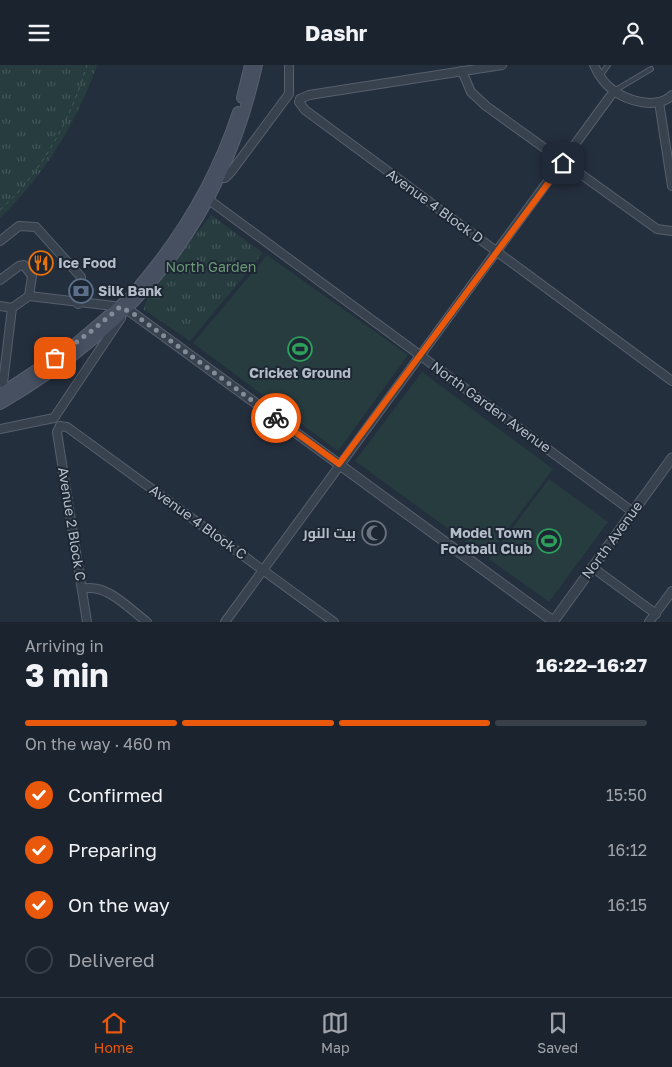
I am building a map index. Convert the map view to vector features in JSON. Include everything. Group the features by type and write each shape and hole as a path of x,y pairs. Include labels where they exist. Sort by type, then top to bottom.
{"main road":[{"path":"206,198 235,122 250,65"},
{"path":"6,394 90,344 175,253 206,198 220,178 244,115 257,65"},
{"path":"0,404 6,394 124,308"}],"street":[{"path":"220,178 225,178 231,172 289,94 288,65"},
{"path":"289,94 300,99 309,95 502,65"},
{"path":"594,65 600,76 614,91 644,102 665,101 672,95"},
{"path":"462,71 467,86 478,99 563,163 657,229 672,231"},
{"path":"225,622 614,91"},
{"name":"Avenue 4 Block D","path":"300,99 299,102 305,110 672,381"},
{"path":"659,102 672,186"},
{"name":"North Garden Avenue","path":"206,198 633,512"},
{"path":"0,241 19,226 36,227 81,277 78,304"},
{"path":"1,277 19,266 27,267 32,276 28,296 12,308 3,354 3,383 6,394"},
{"path":"28,296 78,304 124,308 553,622"},
{"path":"0,306 12,308"},
{"path":"0,429 54,418 124,308"},
{"path":"54,418 60,426"},
{"name":"Avenue 4 Block C","path":"60,426 67,427 334,622"},
{"name":"Avenue 2 Block C","path":"60,426 57,432 87,622"},
{"name":"North Avenue","path":"553,622 672,458"},
{"path":"592,567 656,613"},
{"path":"82,589 89,587 105,590 147,622"},
{"path":"649,622 672,591"}],"lane":[{"path":"600,76 608,65"},
{"path":"614,91 651,69"},
{"path":"45,365 50,340 46,335"},
{"path":"50,340 54,339 75,344"}],"path":[{"path":"0,210 25,185 62,127 78,95 87,65"}],"green space":[{"path":"0,65 97,65 89,87 58,147 31,184 0,218"},
{"name":"North Garden","path":"211,215 263,253 190,341 143,309 150,293"},
{"name":"Cricket Ground","path":"267,255 408,355 338,451 193,343"},
{"path":"422,372 553,469 487,557 355,461"},
{"name":"Model Town Football Club","path":"549,479 608,522 549,602 489,559"}],"way so far":[{"path":"55,358 120,307 127,309 276,418"}],"place":[{"name":"Ice Food","path":"41,263"},
{"name":"Silk Bank","path":"81,291"},
{"name":"Cricket Ground","path":"300,349"},
{"name":"بیت النور","path":"374,533"},
{"name":"Model Town Football Club","path":"549,541"}],"route":[{"path":"276,418 339,464 563,163"}]}
